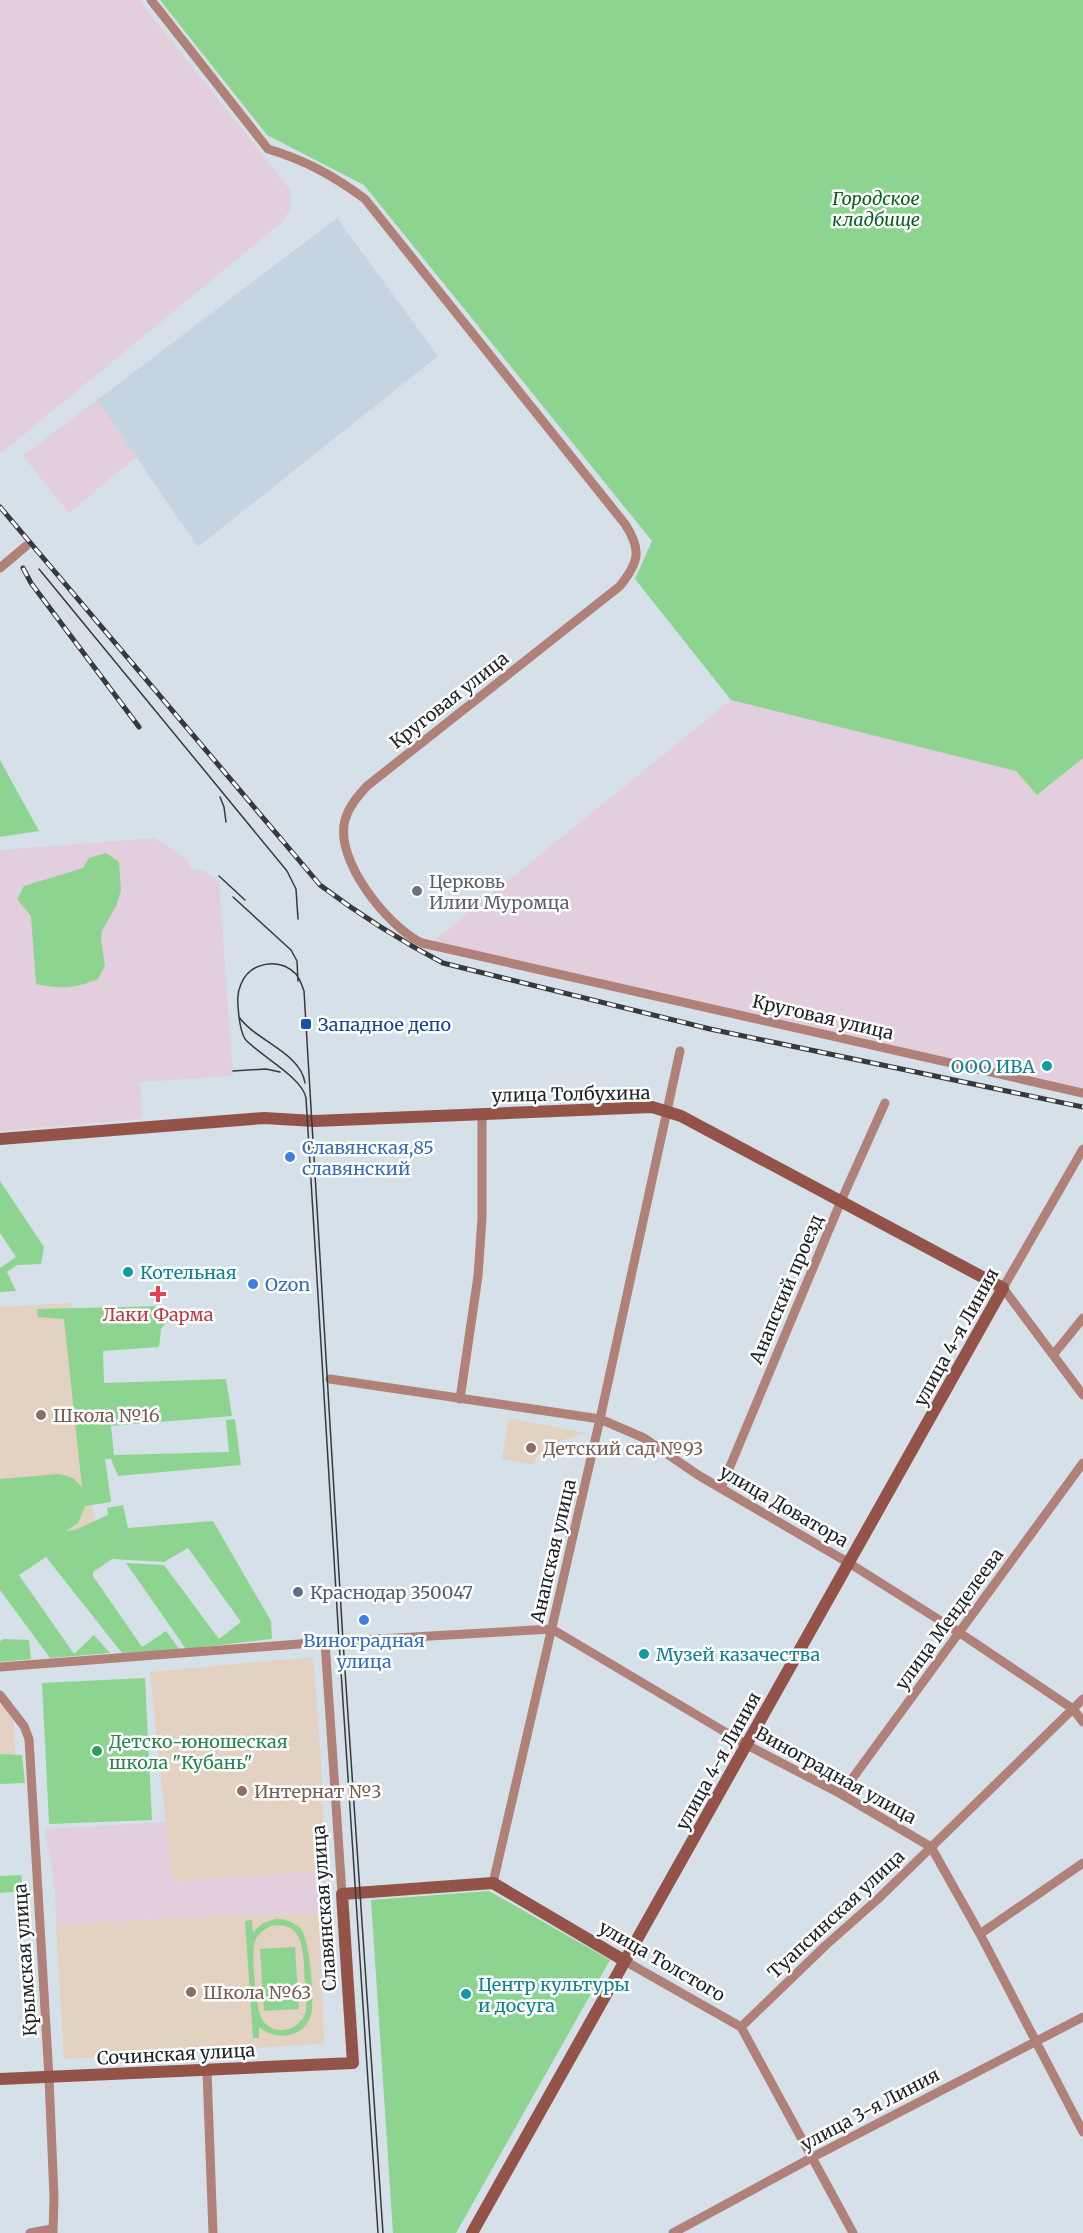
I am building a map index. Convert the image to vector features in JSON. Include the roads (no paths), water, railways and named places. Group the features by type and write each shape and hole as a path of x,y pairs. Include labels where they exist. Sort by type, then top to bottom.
{"street":[{"name":"Круговая улица","path":"151,0 268,149 297,158 365,200 625,524 638,549 633,569 620,586 367,786 352,803 344,822 345,844 356,876 393,922 413,939 422,943 1083,1093"},
{"path":"0,568 26,546"},
{"name":"Анапская улица","path":"493,1883 600,1419 680,1051"},
{"name":"Анапский проезд","path":"721,1488 841,1201 885,1103"},
{"name":"улица Толбухина","path":"0,1139 264,1118 314,1121 652,1107 681,1116 1003,1288 1083,1395"},
{"path":"460,1399 479,1264 482,1218 482,1114"},
{"name":"улица 4-я Линия","path":"472,2233 1083,1149"},
{"path":"1053,1355 1083,1318"},
{"name":"улица Доватора","path":"330,1378 600,1419 644,1438 698,1475 849,1563 960,1633 1073,1709 1083,1722"},
{"name":"улица Менделеева","path":"841,1794 1083,1463"},
{"path":"0,1667 325,1642 552,1629"},
{"name":"Виноградная улица","path":"552,1629 747,1745 841,1794 931,1847"},
{"name":"Славянская улица","path":"325,1642 353,2064"},
{"name":"Крымская улица","path":"0,1695 24,1726 29,1739 49,2078 54,2196 53,2231"},
{"name":"Туапсинская улица","path":"741,2027 1083,1699"},
{"path":"931,1847 980,1934 1083,2132"},
{"path":"980,1934 1083,1863"},
{"path":"342,1894 493,1883"},
{"name":"улица Толстого","path":"493,1883 741,2027"},
{"name":"улица 3-я Линия","path":"673,2233 813,2157 1083,2017"},
{"path":"741,2027 853,2233"},
{"name":"Сочинская улица","path":"0,2079 353,2064"},
{"path":"207,2071 213,2233"},
{"path":"30,2233 53,2231"}],"tram line":[{"path":"39,569 287,871 296,889 298,919"},
{"path":"220,797 226,822"},
{"path":"219,876 245,900"},
{"path":"233,897 291,950 297,961 298,981"},
{"path":"378,2233 306,1098 297,1082 245,1039 238,1009 238,992 245,977 265,964 282,965 289,969 296,974 304,991 343,1641 383,2233"},
{"path":"239,1017 256,1033 287,1055 302,1073 305,1083"},
{"path":"233,1071 266,1069 280,1072"}],"railway":[{"path":"0,507 320,885 380,927 443,963 710,1029 1083,1107"},
{"path":"23,568 31,583 139,727"}],"place":[{"name":"Церковь Илии Муромца","path":"417,891"},
{"name":"Западное депо","path":"306,1024"},
{"name":"ООО ИВА","path":"1047,1066"},
{"name":"Славянская,85 славянский","path":"290,1157"},
{"name":"Котельная","path":"128,1272"},
{"name":"Ozon","path":"253,1284"},
{"name":"Лаки Фарма","path":"158,1294"},
{"name":"Школа №16","path":"41,1415"},
{"name":"Детский сад №93","path":"531,1448"},
{"name":"Краснодар 350047","path":"298,1592"},
{"name":"Виноградная улица","path":"364,1620"},
{"name":"Музей казачества","path":"644,1654"},
{"name":"Детско-юношеская школа \"Кубань\"","path":"97,1751"},
{"name":"Интернат №3","path":"242,1791"},
{"name":"Школа №63","path":"191,1992"},
{"name":"Центр культуры и досуга","path":"466,1994"}],"park label":[{"name":"Городское кладбище","path":"876,208"}]}
